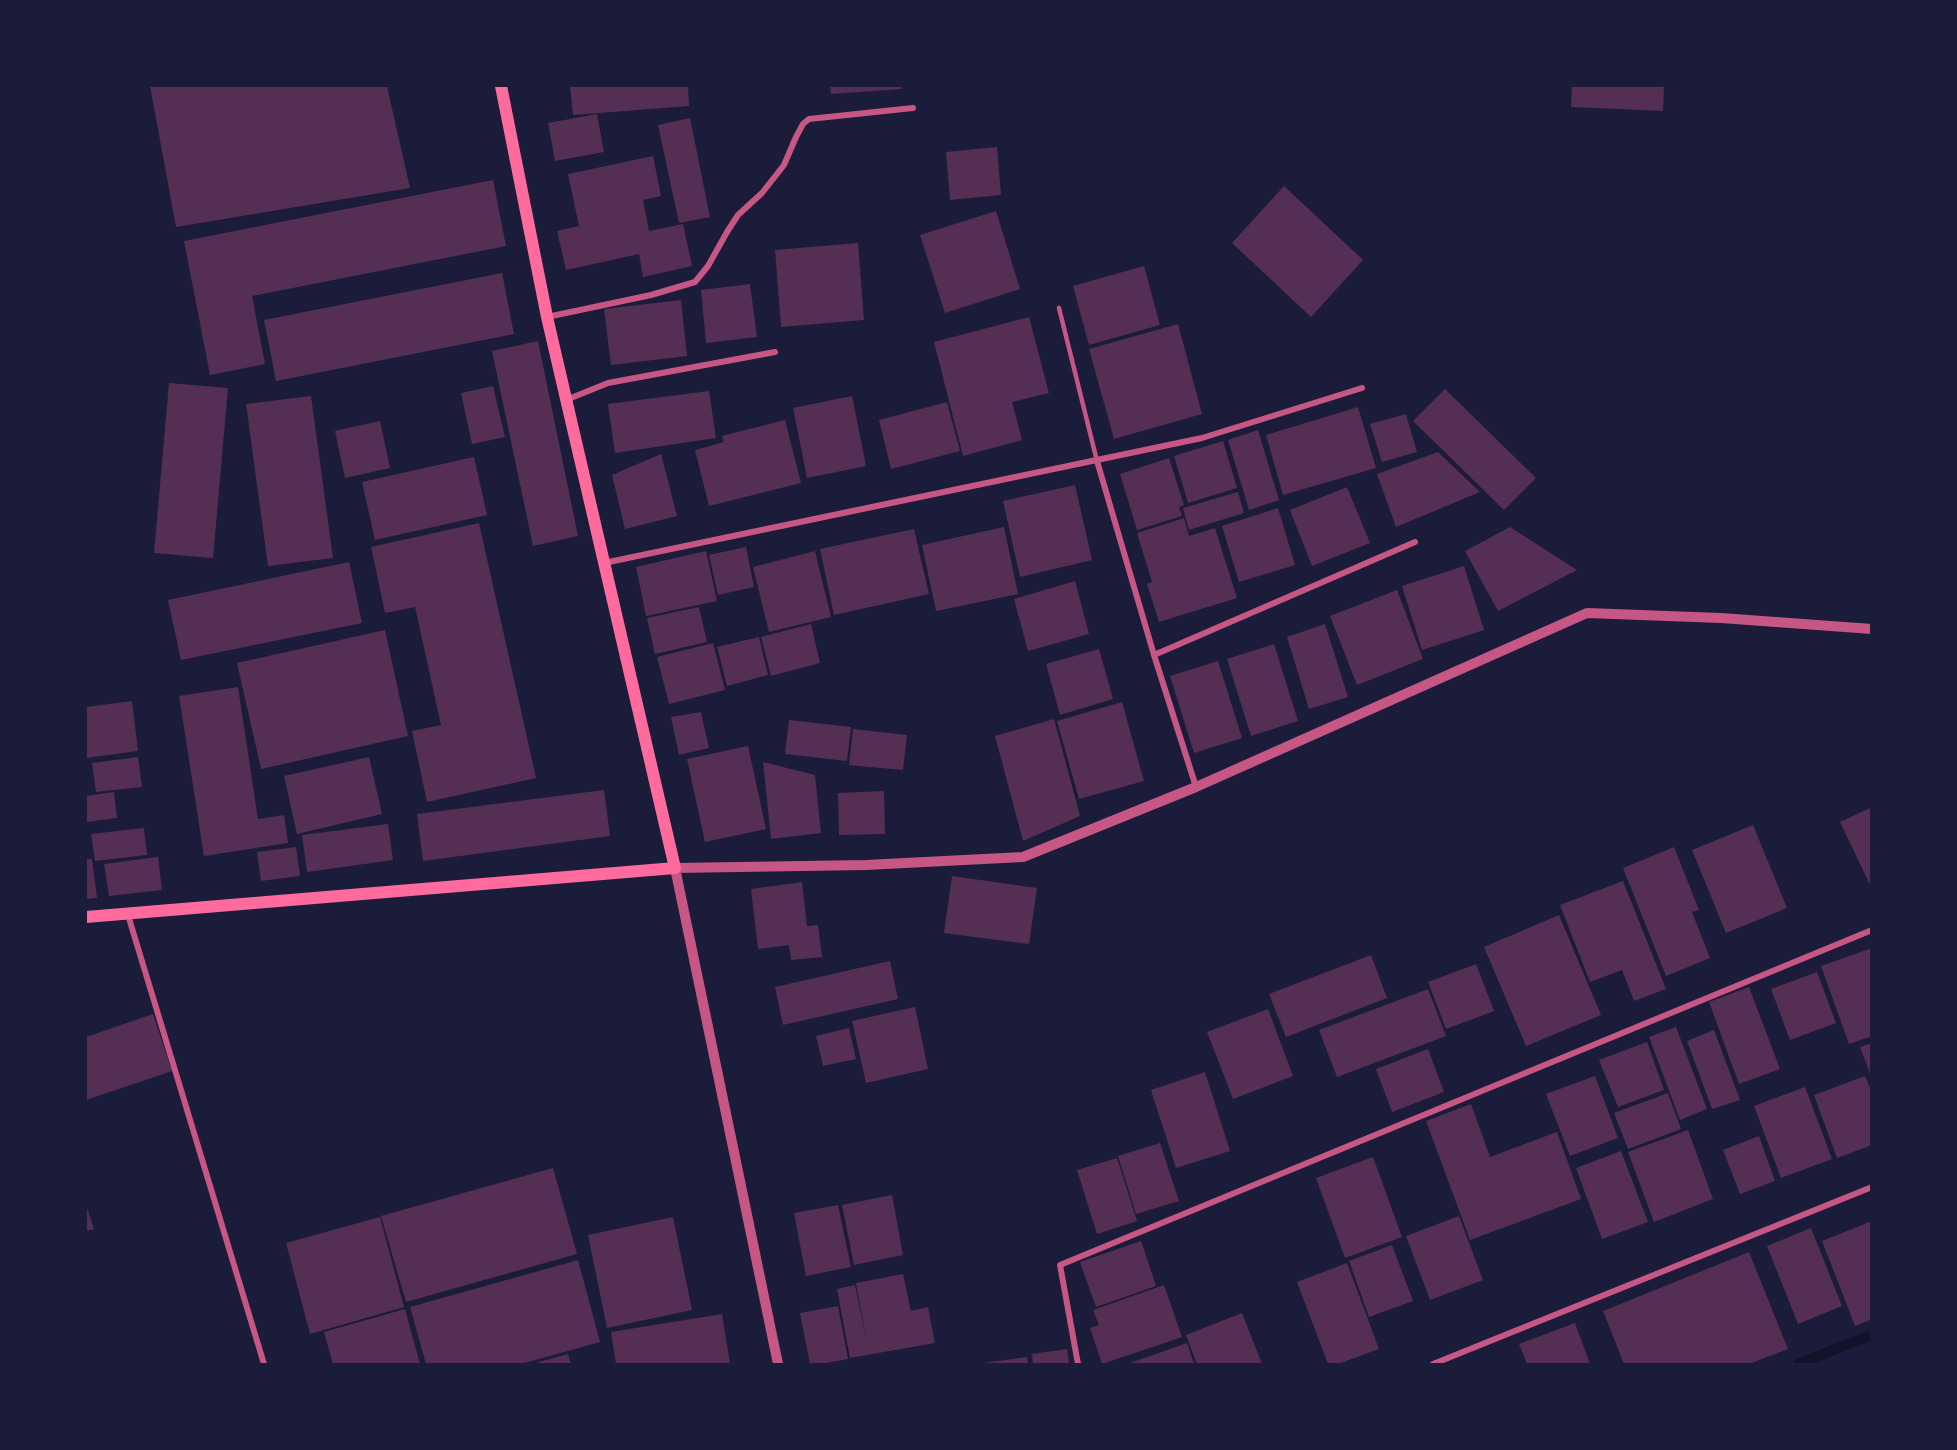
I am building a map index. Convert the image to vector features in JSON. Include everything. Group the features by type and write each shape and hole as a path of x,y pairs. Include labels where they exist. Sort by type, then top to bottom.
{"main road":[{"path":"86,917 675,868 566,400 501,86"}],"street":[{"path":"548,317 651,295 695,282 708,266 738,215 762,193 784,165 796,136 809,119 913,108"},
{"path":"566,400 608,383 775,352"},
{"path":"603,563 1202,438 1362,388"},
{"path":"1098,461 1154,655 1196,787"},
{"path":"1154,655 1415,542"},
{"path":"778,1365 675,868 866,865 1023,856 1196,787 1587,613 1721,618 1872,629"},
{"path":"128,915 264,1365"},
{"path":"1078,1365 1060,1265 1872,930"},
{"path":"1433,1365 1872,1187"}],"lane":[{"path":"1059,308 1098,461"}],"building":[{"path":"150,86 387,86 410,188 176,227"},
{"path":"570,86 688,86 689,106 573,115"},
{"path":"830,86 901,86 901,89 831,94"},
{"path":"1572,86 1664,86 1663,111 1571,107"},
{"path":"597,114 604,152 555,161 548,123"},
{"path":"690,118 710,217 679,223 658,125"},
{"path":"997,147 1001,195 950,200 946,152"},
{"path":"653,156 661,196 643,200 649,231 683,224 692,266 643,277 639,254 566,270 557,231 579,226 568,174"},
{"path":"493,180 506,246 252,296 265,364 210,375 184,241"},
{"path":"1284,186 1363,260 1311,317 1232,243"},
{"path":"996,211 1020,289 945,313 920,235"},
{"path":"858,243 864,320 781,327 775,250"},
{"path":"1144,266 1160,325 1089,345 1073,286"},
{"path":"502,273 514,334 276,381 264,320"},
{"path":"750,284 757,337 706,343 701,290"},
{"path":"681,300 687,356 611,365 604,309"},
{"path":"1029,317 1049,393 1012,402 1022,440 963,456 934,342"},
{"path":"1178,324 1202,414 1114,439 1089,349"},
{"path":"538,341 578,536 533,546 492,351"},
{"path":"169,383 228,388 213,558 154,553"},
{"path":"493,386 505,437 472,444 461,393"},
{"path":"1445,389 1536,478 1504,510 1413,421"},
{"path":"709,391 716,438 615,453 608,404"},
{"path":"311,396 333,558 268,566 246,404"},
{"path":"852,396 866,466 807,478 793,408"},
{"path":"947,402 960,451 891,469 879,420"},
{"path":"1358,407 1376,468 1283,495 1266,435"},
{"path":"1406,414 1417,452 1382,462 1370,424"},
{"path":"785,420 801,483 709,506 695,450 724,442 722,436"},
{"path":"380,421 390,468 345,478 335,431"},
{"path":"1258,430 1279,500 1249,510 1228,440"},
{"path":"1223,441 1237,488 1188,503 1174,456"},
{"path":"1438,452 1480,492 1396,527 1377,474"},
{"path":"661,454 677,516 625,529 612,475"},
{"path":"474,457 487,515 375,540 362,482"},
{"path":"1169,458 1184,505 1179,507 1182,516 1137,530 1120,474"},
{"path":"1075,485 1092,560 1020,577 1003,501"},
{"path":"1347,487 1370,543 1312,566 1290,510"},
{"path":"1238,492 1244,513 1189,530 1183,508"},
{"path":"1278,508 1295,565 1239,582 1222,526"},
{"path":"1184,518 1189,536 1215,528 1237,598 1159,622 1147,584 1152,582 1137,533"},
{"path":"479,523 536,778 427,802 412,731 441,725 415,607 385,613 371,547"},
{"path":"1004,527 1018,594 936,611 922,545"},
{"path":"1510,527 1577,570 1498,611 1465,551"},
{"path":"914,529 929,594 834,615 820,549"},
{"path":"746,547 754,587 718,595 709,555"},
{"path":"706,551 717,601 646,616 636,567"},
{"path":"815,551 831,617 769,632 753,567"},
{"path":"349,562 362,623 181,660 168,600"},
{"path":"1464,566 1484,630 1422,650 1402,586"},
{"path":"1075,581 1089,634 1028,651 1014,599"},
{"path":"1397,590 1423,659 1357,685 1330,616"},
{"path":"699,607 707,642 655,654 647,618"},
{"path":"811,624 820,663 771,676 761,637"},
{"path":"1325,624 1348,697 1309,709 1287,637"},
{"path":"385,630 408,736 261,769 237,663"},
{"path":"759,637 768,675 727,686 717,647"},
{"path":"713,643 725,690 669,704 657,657"},
{"path":"1274,644 1298,721 1251,736 1227,659"},
{"path":"1099,649 1113,699 1060,715 1046,664"},
{"path":"1218,661 1242,738 1194,753 1170,676"},
{"path":"238,687 258,819 284,815 288,843 204,856 179,696"},
{"path":"132,701 138,751 86,758 86,707"},
{"path":"1122,702 1144,781 1079,799 1057,721"},
{"path":"701,712 709,748 679,755 671,717"},
{"path":"1054,719 1080,816 1023,841 995,736"},
{"path":"789,720 851,727 847,761 785,754"},
{"path":"853,729 907,735 903,770 849,765"},
{"path":"748,746 766,829 705,842 687,759"},
{"path":"138,757 142,787 96,792 92,763"},
{"path":"369,757 382,814 297,834 284,776"},
{"path":"763,762 815,775 821,833 771,839"},
{"path":"604,790 610,836 423,861 417,814"},
{"path":"884,791 885,834 839,835 838,793"},
{"path":"114,792 117,818 86,822 86,796"},
{"path":"1872,807 1872,889 1840,822"},
{"path":"388,824 393,860 307,872 302,835"},
{"path":"1753,825 1787,908 1726,933 1692,850"},
{"path":"144,828 147,855 95,861 91,834"},
{"path":"296,847 300,876 261,881 257,852"},
{"path":"1674,847 1699,910 1692,912 1710,958 1666,976 1623,868"},
{"path":"158,857 162,890 109,896 104,864"},
{"path":"86,859 92,859 97,898 86,899"},
{"path":"952,876 1037,888 1029,944 944,933"},
{"path":"1623,881 1666,989 1634,1001 1622,970 1590,982 1560,905"},
{"path":"802,882 807,926 818,925 822,957 791,960 789,945 758,949 751,889"},
{"path":"1559,915 1601,1015 1526,1046 1484,947"},
{"path":"1872,948 1872,1036 1849,1044 1821,966"},
{"path":"1371,955 1387,998 1286,1037 1269,994"},
{"path":"890,961 898,999 783,1025 775,987"},
{"path":"1476,964 1494,1011 1446,1029 1428,982"},
{"path":"1817,972 1836,1023 1790,1040 1771,989"},
{"path":"1749,987 1780,1069 1739,1084 1709,1002"},
{"path":"1428,989 1446,1036 1337,1077 1319,1030"},
{"path":"915,1007 928,1069 866,1083 852,1021"},
{"path":"1268,1009 1293,1076 1233,1099 1207,1032"},
{"path":"153,1014 172,1071 86,1100 86,1037"},
{"path":"1676,1027 1707,1109 1680,1120 1649,1037"},
{"path":"849,1028 856,1059 823,1066 816,1036"},
{"path":"1714,1030 1740,1100 1712,1109 1687,1041"},
{"path":"1647,1042 1664,1090 1618,1107 1599,1060"},
{"path":"1872,1043 1872,1076 1871,1076 1860,1047"},
{"path":"1428,1049 1444,1092 1392,1112 1376,1069"},
{"path":"1205,1072 1230,1151 1176,1168 1151,1090"},
{"path":"1595,1076 1618,1138 1570,1156 1546,1094"},
{"path":"1865,1076 1872,1092 1872,1145 1837,1158 1814,1095"},
{"path":"1805,1087 1832,1159 1781,1178 1754,1106"},
{"path":"1668,1093 1681,1129 1628,1149 1614,1113"},
{"path":"1471,1104 1490,1157 1557,1132 1581,1199 1470,1240 1426,1121"},
{"path":"1688,1130 1713,1199 1654,1222 1628,1152"},
{"path":"1759,1136 1775,1181 1740,1194 1723,1150"},
{"path":"1160,1143 1179,1201 1136,1214 1118,1156"},
{"path":"1621,1151 1648,1222 1602,1239 1576,1168"},
{"path":"1373,1157 1402,1237 1345,1258 1316,1178"},
{"path":"1117,1158 1137,1221 1097,1234 1077,1170"},
{"path":"553,1168 577,1254 406,1302 381,1216"},
{"path":"892,1195 903,1255 854,1265 842,1205"},
{"path":"86,1205 94,1229 86,1231"},
{"path":"838,1205 851,1267 806,1276 794,1213"},
{"path":"1459,1216 1483,1280 1430,1300 1406,1236"},
{"path":"380,1217 404,1307 310,1334 286,1243"},
{"path":"673,1217 692,1310 607,1328 588,1235"},
{"path":"1872,1221 1872,1319 1855,1326 1822,1241"},
{"path":"1811,1228 1842,1306 1798,1324 1767,1246"},
{"path":"1141,1241 1156,1286 1096,1307 1080,1262"},
{"path":"1392,1245 1413,1301 1369,1317 1349,1261"},
{"path":"1749,1252 1788,1349 1749,1364 1624,1364 1603,1311"},
{"path":"578,1260 600,1342 521,1364 426,1364 410,1307"},
{"path":"1347,1263 1379,1349 1338,1364 1328,1364 1297,1282"},
{"path":"903,1274 911,1311 928,1307 935,1343 850,1358 837,1289 855,1285 867,1342 856,1283"},
{"path":"1164,1285 1182,1337 1102,1364 1090,1328 1099,1325 1093,1310"},
{"path":"838,1306 848,1359 810,1364 800,1313"},
{"path":"405,1309 420,1364 333,1364 324,1332"},
{"path":"1242,1313 1262,1364 1197,1364 1186,1335"},
{"path":"722,1314 730,1364 616,1364 611,1332"},
{"path":"1575,1323 1590,1364 1527,1364 1519,1344"},
{"path":"1187,1343 1194,1364 1127,1364"},
{"path":"1067,1349 1069,1364 1033,1364 1032,1354"},
{"path":"568,1354 571,1364 532,1364"},
{"path":"1027,1357 1028,1364 984,1364 984,1363"}],"waterway":[{"path":"1798,1364 1872,1335"}]}
